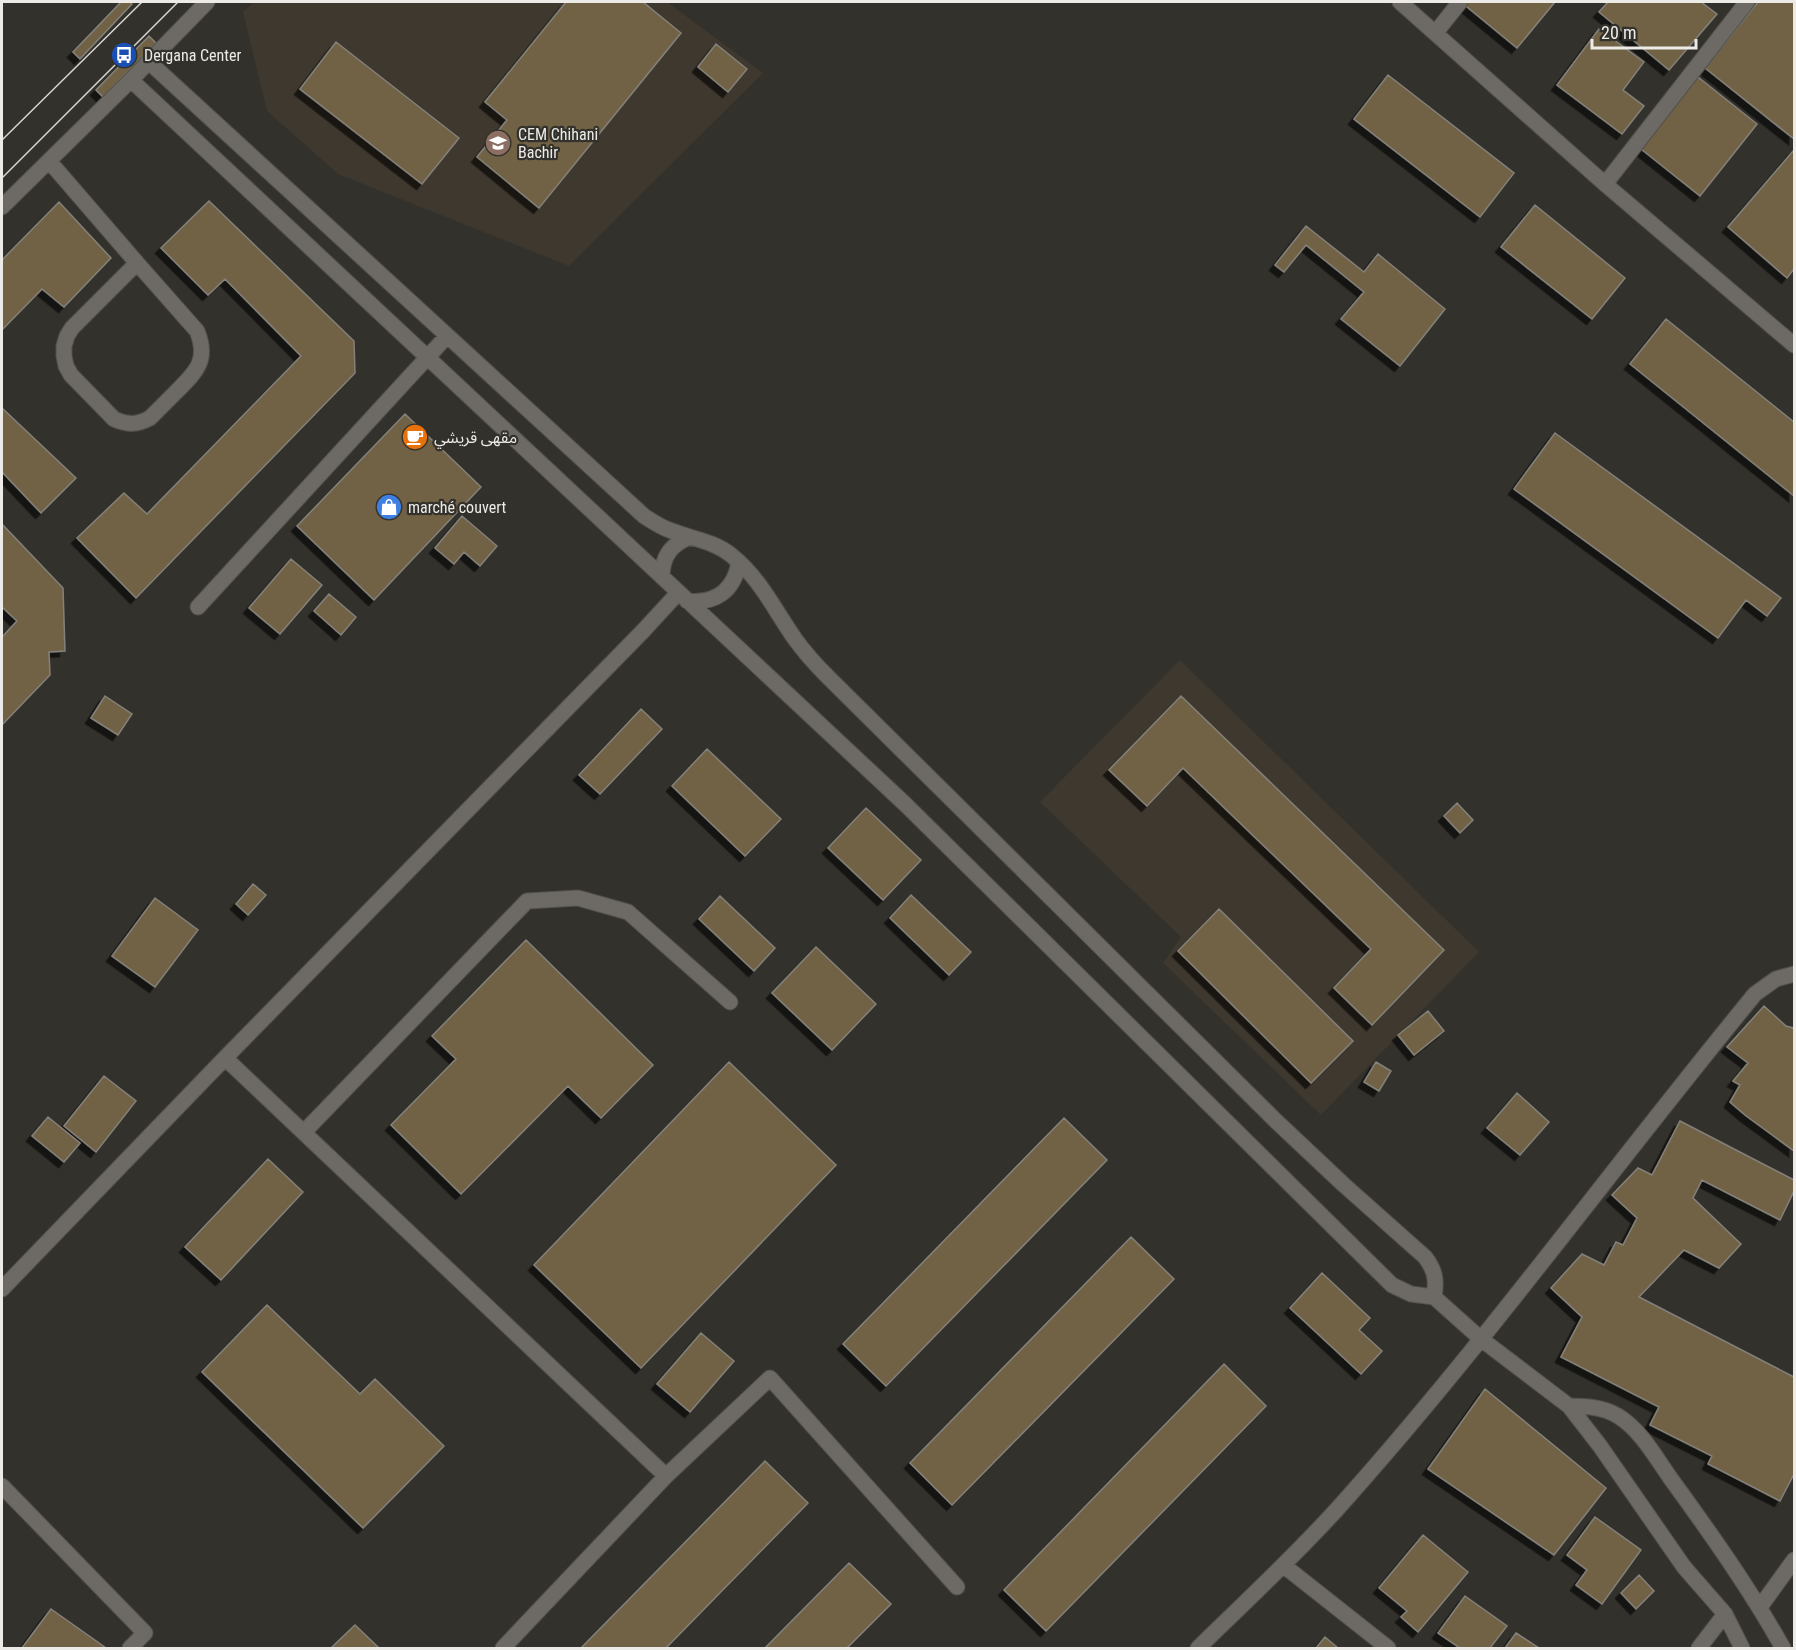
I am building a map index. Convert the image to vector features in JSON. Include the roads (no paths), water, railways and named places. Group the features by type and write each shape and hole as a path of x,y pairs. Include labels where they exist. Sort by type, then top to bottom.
{"street":[{"path":"2,207 207,2"},
{"path":"1400,2 1605,184 1794,345"},
{"path":"1436,32 1460,2"},
{"path":"1605,184 1746,2"},
{"path":"149,62 644,516 666,529 711,543 739,562 757,580 796,640 828,677 1276,1121 1425,1257 1435,1275 1434,1297"},
{"path":"131,80 682,597 741,648 905,804 1392,1285 1411,1294 1434,1297 1481,1339 1569,1406 1600,1446 1684,1567 1725,1614 1742,1648"},
{"path":"49,161 196,331 201,340 200,362 195,372 150,418 142,423 132,424 114,419 70,375 66,366 64,346 72,328 137,263"},
{"path":"198,607 447,336"},
{"path":"662,577 664,559 668,552 681,540 690,537"},
{"path":"682,597 699,602 712,600 722,594 734,580 739,562"},
{"path":"2,1289 643,631 682,597"},
{"path":"304,1132 527,901 578,898 628,912 730,1002"},
{"path":"1198,1648 1283,1565 1380,1461 1481,1339 1755,994 1776,979 1794,974"},
{"path":"225,1058 666,1476"},
{"path":"503,1648 666,1476 770,1378 957,1587"},
{"path":"1569,1406 1603,1409 1618,1416 1632,1427 1695,1512 1760,1607 1783,1648"},
{"path":"2,1486 145,1633 130,1648"},
{"path":"1760,1607 1794,1560"},
{"path":"1283,1565 1388,1648"},
{"path":"1699,1648 1725,1614"}],"tram line":[{"path":"2,140 142,2"},
{"path":"2,178 178,2"}],"place":[{"name":"Dergana Center","path":"124,55"},
{"name":"CEM Chihani Bachir","path":"498,143"},
{"name":"مقهى قريشي","path":"415,437"},
{"name":"marché couvert","path":"389,507"}]}
